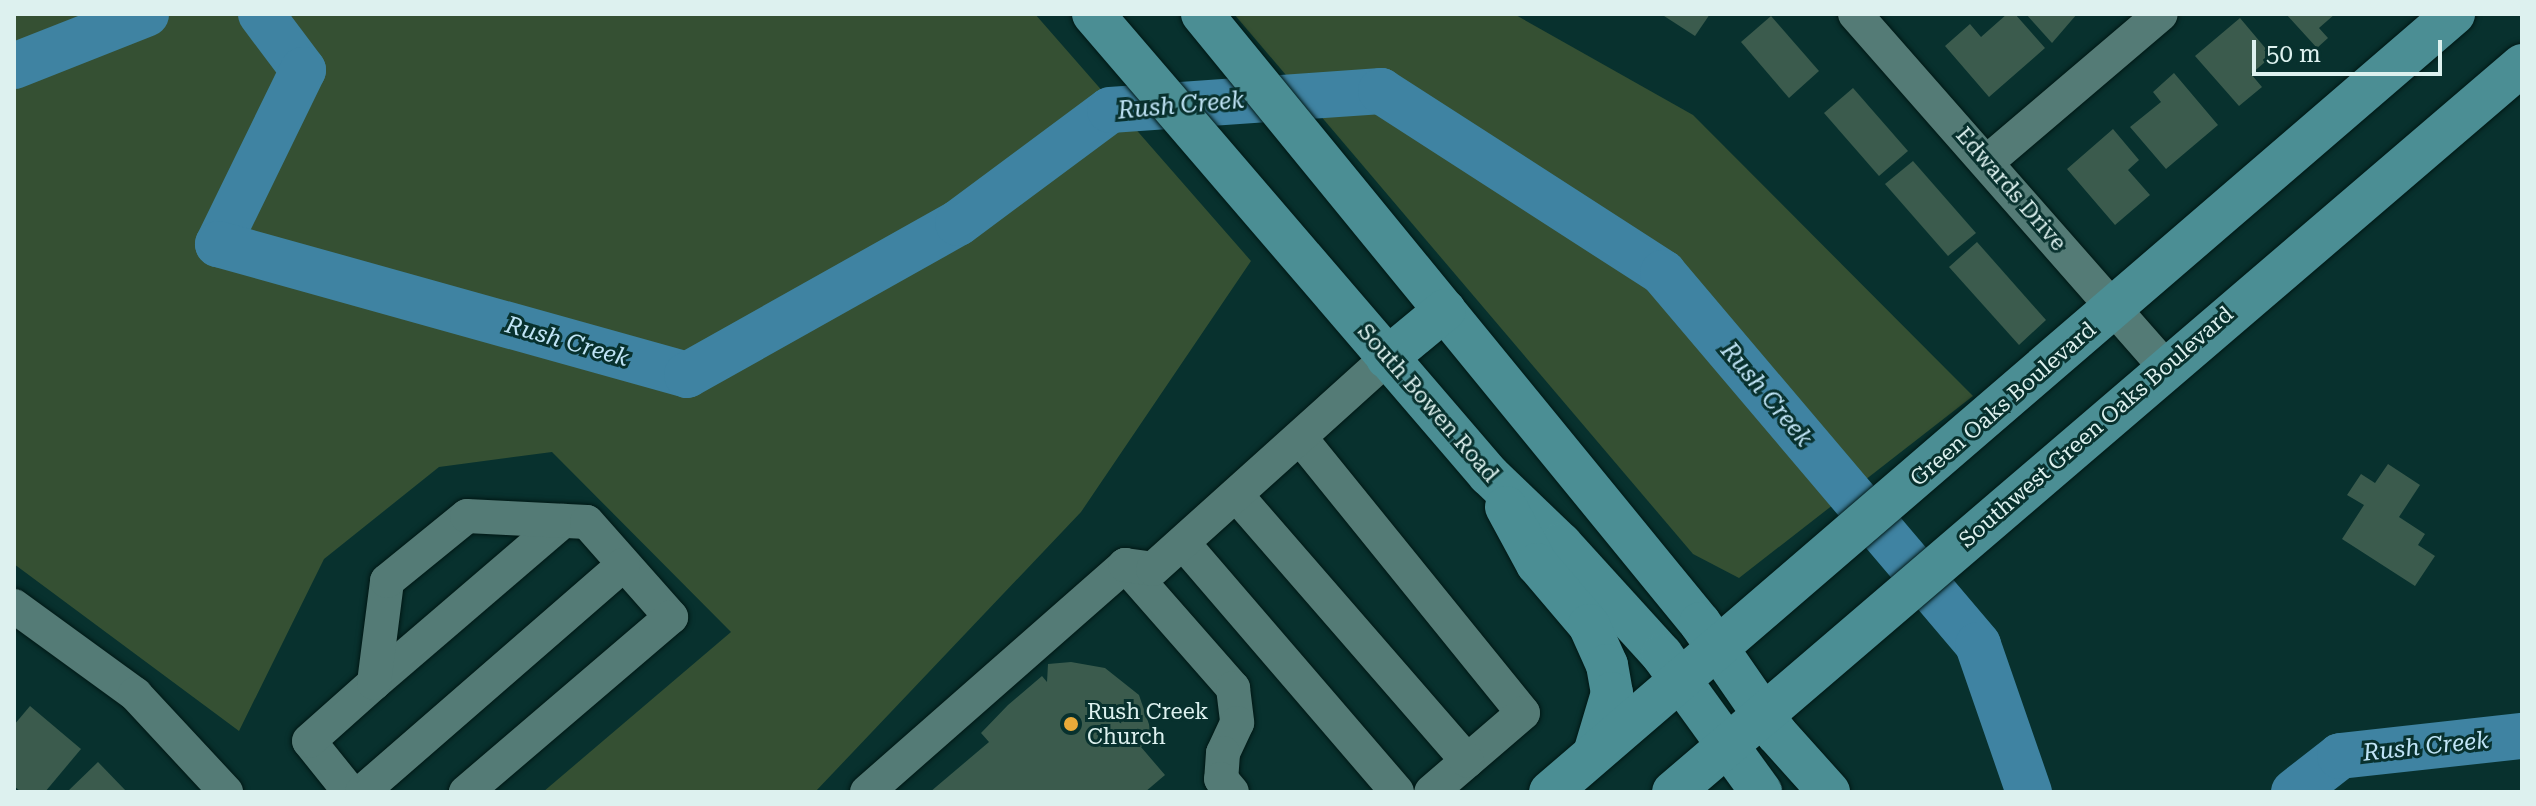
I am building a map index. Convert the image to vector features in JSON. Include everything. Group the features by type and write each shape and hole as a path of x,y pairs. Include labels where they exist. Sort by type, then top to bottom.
{"main road":[{"name":"South Bowen Road","path":"1093,14 1489,475 1561,544 1678,677 1761,792"},
{"path":"1202,14 1406,260 1717,648 1763,713 1829,792"},
{"name":"Green Oaks Boulevard","path":"1550,792 1678,677 1790,590 2454,14"},
{"name":"Southwest Green Oaks Boulevard","path":"1673,792 2165,367 2522,65"},
{"path":"1387,358 1445,310"},
{"path":"1489,475 1537,564 1589,625 1607,665 1612,693 1595,750"}],"street":[{"name":"Edwards Drive","path":"1855,14 2165,367"},
{"path":"1987,162 2161,14"},
{"path":"867,792 1125,565 1153,569 1302,440 1387,358"},
{"path":"1302,440 1523,713 1431,792"},
{"path":"1237,496 1467,761"},
{"path":"374,683 387,581 467,516 587,522 671,617 466,792"},
{"path":"350,792 309,741 563,521"},
{"path":"1183,543 1397,792"},
{"path":"362,792 623,565"},
{"path":"1125,565 1233,688 1237,723 1223,753 1221,779 1232,792"},
{"path":"14,606 135,694 226,792"}],"green space":[{"path":"14,14 1035,14 1251,261 1081,512 815,792 543,792 731,632 552,452 439,467 324,559 239,731 14,564"},
{"path":"1234,14 1514,14 1693,115 1973,396 1739,578 1693,554"}],"building":[{"path":"1661,14 1710,14 1695,36"},
{"path":"2007,14 2015,14 2045,48 1989,97 1945,46 1970,24 1981,37"},
{"path":"2026,14 2077,14 2052,43"},
{"path":"2286,14 2335,14 2319,28 2328,38 2317,48"},
{"path":"1771,16 1819,71 1789,98 1741,42"},
{"path":"2240,18 2272,56 2251,74 2262,87 2239,106 2195,56"},
{"path":"2174,73 2218,125 2166,169 2130,127 2161,102 2153,92"},
{"path":"1853,88 1908,151 1879,176 1824,113"},
{"path":"2113,129 2139,160 2128,170 2150,195 2115,225 2067,169"},
{"path":"1913,161 1976,233 1948,256 1885,184"},
{"path":"1977,242 2046,320 2019,345 1949,267"},
{"path":"2388,464 2420,485 2399,517 2425,534 2418,545 2435,556 2415,586 2342,539 2364,505 2347,495 2361,474 2375,483"},
{"name":"Rush Creek Church","path":"1071,662 1105,668 1139,695 1153,736 1141,747 1165,775 1145,792 930,792 989,742 981,733 1008,705 1042,676 1047,682 1048,664"},
{"path":"30,706 81,749 45,792 21,792 14,786 14,725"},
{"path":"98,762 127,792 67,792"}],"waterway":[{"name":"Rush Creek","path":"14,66 146,14"},
{"name":"Rush Creek","path":"261,14 303,70 218,244 687,375 958,223 1110,110 1381,91 1663,273 1978,645 2029,792"},
{"name":"Rush Creek","path":"2294,792 2340,756 2522,736"}],"place":[{"name":"Rush Creek Church","path":"1071,724"}]}
